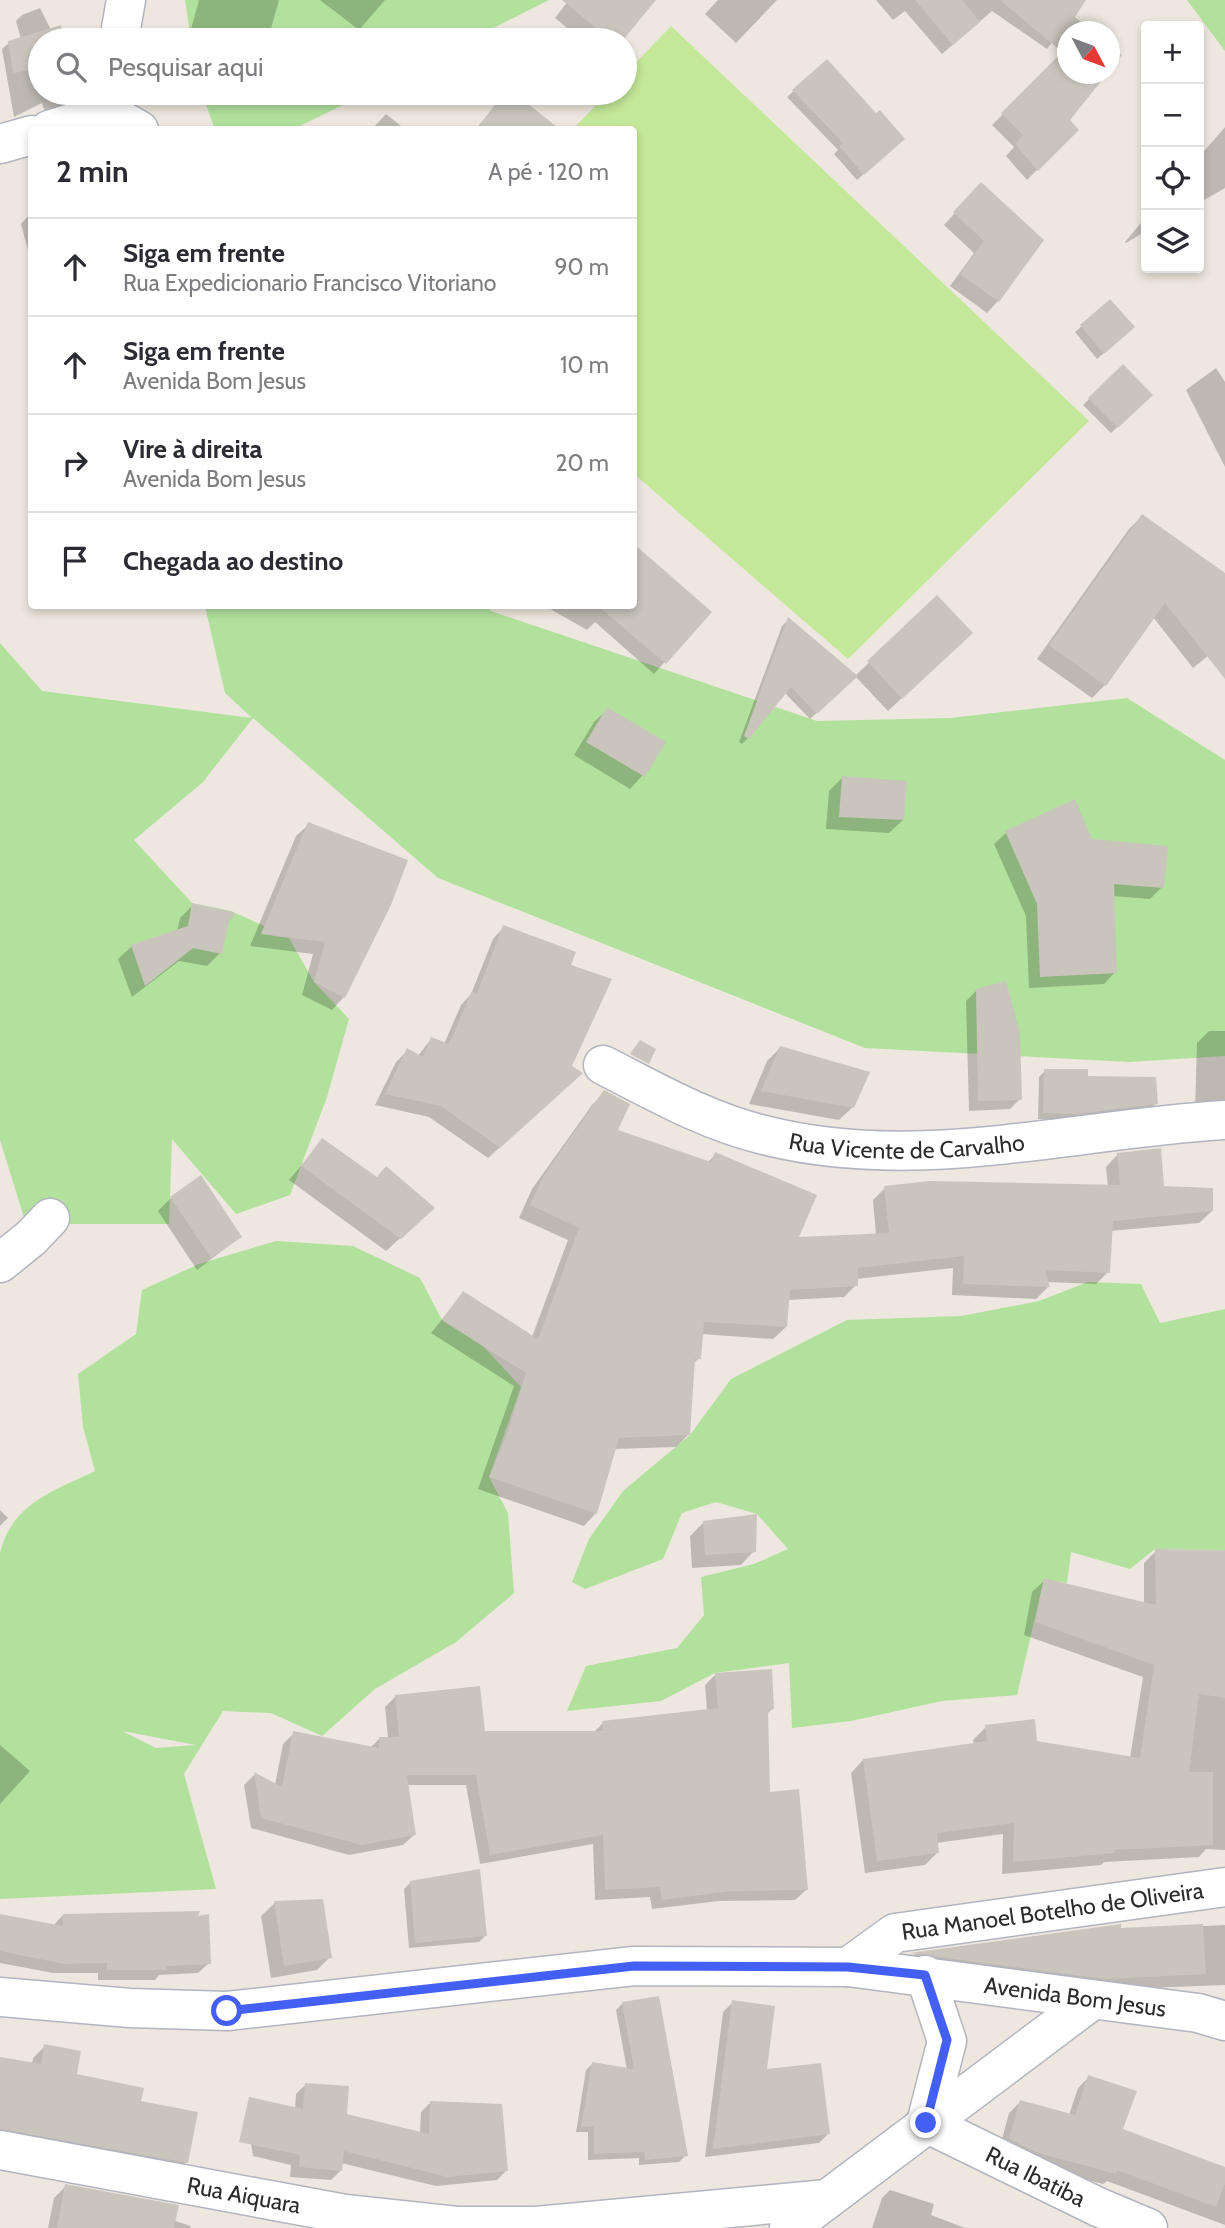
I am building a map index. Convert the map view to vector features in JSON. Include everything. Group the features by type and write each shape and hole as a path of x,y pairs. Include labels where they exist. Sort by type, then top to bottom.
{"street":[{"path":"121,28 126,0"},
{"path":"65,126 119,112"},
{"path":"0,144 28,136"},
{"name":"Rua Vicente de Carvalho","path":"603,1065 721,1122 802,1143 867,1151 970,1150 1083,1132 1225,1120"},
{"path":"0,1263 31,1238 50,1218"},
{"name":"Rua Manoel Botelho de Oliveira","path":"848,1967 894,1933 1225,1886"},
{"name":"Avenida Bom Jesus","path":"0,1997 130,2008 227,2011 634,1966 848,1967 925,1975 1091,2001 1198,2013 1225,2021"},
{"path":"925,1975 947,2040 926,2123"},
{"path":"789,2228 1091,2001"},
{"name":"Rua Ibatiba","path":"926,2123 1094,2218 1148,2228"},
{"name":"Rua Aiquara","path":"0,2150 345,2214 457,2226 536,2226 827,2199"}],"green space":[{"path":"185,0 549,0 494,28 189,28"},
{"path":"1187,0 1225,0 1225,51 1204,21"},
{"path":"671,26 1089,421 848,659 637,477 637,126 576,126 596,105 637,105 637,61"},
{"path":"206,105 343,105 300,126 214,126"},
{"path":"206,609 489,609 817,721 950,718 1127,698 1225,760 1225,1056 1129,1062 865,1048 438,878 253,718 203,782 134,840 192,903 231,911 264,926 273,936 289,938 314,982 349,1019 327,1097 290,1195 236,1214 172,1139 169,1224 26,1224 0,1140 0,643 42,691 252,718 225,693"},
{"path":"276,1241 353,1246 420,1278 442,1320 484,1347 521,1387 489,1477 508,1513 514,1593 456,1642 375,1689 322,1736 271,1713 223,1711 184,1774 216,1889 0,1899 0,1553 14,1522 25,1510 50,1493 95,1471 83,1427 78,1374 136,1334 142,1290 199,1264","holes":["122,1731 196,1745 156,1748"]},
{"path":"1088,1282 1141,1284 1160,1323 1225,1309 1225,1550 1155,1549 1130,1569 1071,1552 1067,1583 1044,1579 1017,1695 942,1701 851,1721 792,1728 789,1663 715,1673 661,1701 567,1711 586,1666 677,1648 704,1615 701,1577 754,1564 788,1549 757,1514 716,1502 682,1513 663,1559 585,1589 572,1582 589,1539 623,1491 690,1435 731,1379 847,1320 961,1316 1039,1301"}],"building":[{"path":"562,0 656,0 633,28 596,28"},
{"path":"915,0 962,0 980,22 953,45"},
{"path":"1000,0 1086,0 1075,17 1080,21 1057,21 1057,48"},
{"path":"28,35 28,70 13,73 8,41"},
{"path":"1057,57 1057,84 1099,84 1070,120 1079,130 1038,171 1015,144 1023,135 1001,113"},
{"path":"827,59 876,113 880,110 905,139 864,175 839,146 843,143 792,90"},
{"path":"495,105 529,105 556,126 479,126"},
{"path":"981,182 1044,240 999,302 960,274 984,241 953,212"},
{"path":"1110,299 1135,327 1104,354 1080,325"},
{"path":"1123,364 1153,395 1118,428 1088,398"},
{"path":"1142,514 1225,573 1225,679 1165,603 1106,686 1049,645"},
{"path":"637,547 712,612 666,664 602,609 637,609"},
{"path":"937,595 973,633 902,699 867,661"},
{"path":"788,617 858,676 817,714 791,687 749,739 744,736"},
{"path":"607,707 666,742 645,777 586,742"},
{"path":"842,776 907,781 904,820 839,817"},
{"path":"1075,799 1092,839 1168,846 1164,888 1114,884 1117,973 1040,977 1037,904 1005,831"},
{"path":"308,822 408,860 391,905 345,998 314,982 325,942 261,934"},
{"path":"192,903 233,912 235,916 229,921 222,954 193,948 145,986 131,945 188,926"},
{"path":"503,925 576,952 571,965 612,979 572,1066 583,1073 500,1148 441,1106 385,1094 407,1048 423,1057 431,1037 449,1044 472,991 477,994"},
{"path":"1006,981 1020,1033 1022,1100 978,1101 976,989"},
{"path":"640,1040 656,1049 649,1064 630,1054"},
{"path":"780,1046 870,1072 854,1108 761,1091"},
{"path":"1044,1069 1088,1069 1088,1076 1156,1077 1158,1104 1075,1114 1043,1113"},
{"path":"604,1090 630,1104 618,1130 711,1162 715,1152 817,1195 799,1237 889,1233 884,1186 930,1181 1120,1185 1117,1153 1161,1148 1164,1186 1213,1188 1213,1211 1113,1221 1110,1273 1045,1270 1050,1287 963,1284 964,1256 858,1268 858,1286 790,1290 787,1327 704,1322 701,1359 695,1359 690,1435 619,1438 597,1514 489,1477 506,1437 526,1373 442,1320 463,1291 538,1339 579,1228 530,1205 544,1175"},
{"path":"322,1138 377,1177 386,1166 435,1208 401,1239 301,1166"},
{"path":"201,1175 242,1237 211,1258 170,1197"},
{"path":"757,1514 756,1552 705,1555 703,1521"},
{"path":"1155,1549 1225,1550 1225,1698 1199,1694 1189,1772 1213,1772 1213,1845 1115,1850 1115,1853 1013,1862 1014,1823 937,1833 939,1853 877,1861 863,1759 987,1741 985,1725 1035,1719 1037,1741 1140,1758 1154,1665 1035,1622 1044,1578 1156,1605"},
{"path":"772,1669 774,1709 768,1710 770,1792 799,1789 808,1890 731,1891 662,1900 660,1887 605,1890 603,1835 490,1855 476,1775 407,1775 416,1835 361,1845 261,1818 254,1772 282,1787 293,1731 379,1748 379,1737 399,1737 395,1695 480,1686 485,1731 603,1731 602,1721 718,1708 715,1673"},
{"path":"480,1869 487,1936 415,1943 410,1881"},
{"path":"323,1899 332,1958 284,1966 274,1901"},
{"path":"200,1911 198,1916 209,1914 211,1964 166,1966 167,1970 107,1970 107,1963 64,1964 0,1951 0,1914 63,1926 63,1914"},
{"path":"1121,1924 1121,1928 1203,1924 1206,1974 1105,1979 910,1953"},
{"path":"659,1996 688,2156 645,2160 644,2152 594,2154 594,2126 581,2127 592,2062 634,2069 622,2002"},
{"path":"732,2000 775,2006 767,2069 821,2063 830,2134 713,2149"},
{"path":"44,2044 81,2051 77,2074 144,2088 141,2101 198,2112 188,2163 0,2129 0,2057 41,2064"},
{"path":"1088,2075 1137,2091 1123,2129 1225,2167 1225,2183 1216,2207 1117,2170 1116,2174 1038,2153 1009,2139 1020,2100 1075,2115"},
{"path":"305,2083 349,2086 347,2114 429,2134 430,2101 502,2104 508,2171 447,2177 344,2151 342,2171 299,2167 300,2155 239,2142 249,2097 303,2109"},
{"path":"65,2184 179,2205 174,2228 57,2228"}],"route":[{"path":"227,2011 410,1993 634,1966 848,1967 925,1975 947,2040 926,2123"}]}
